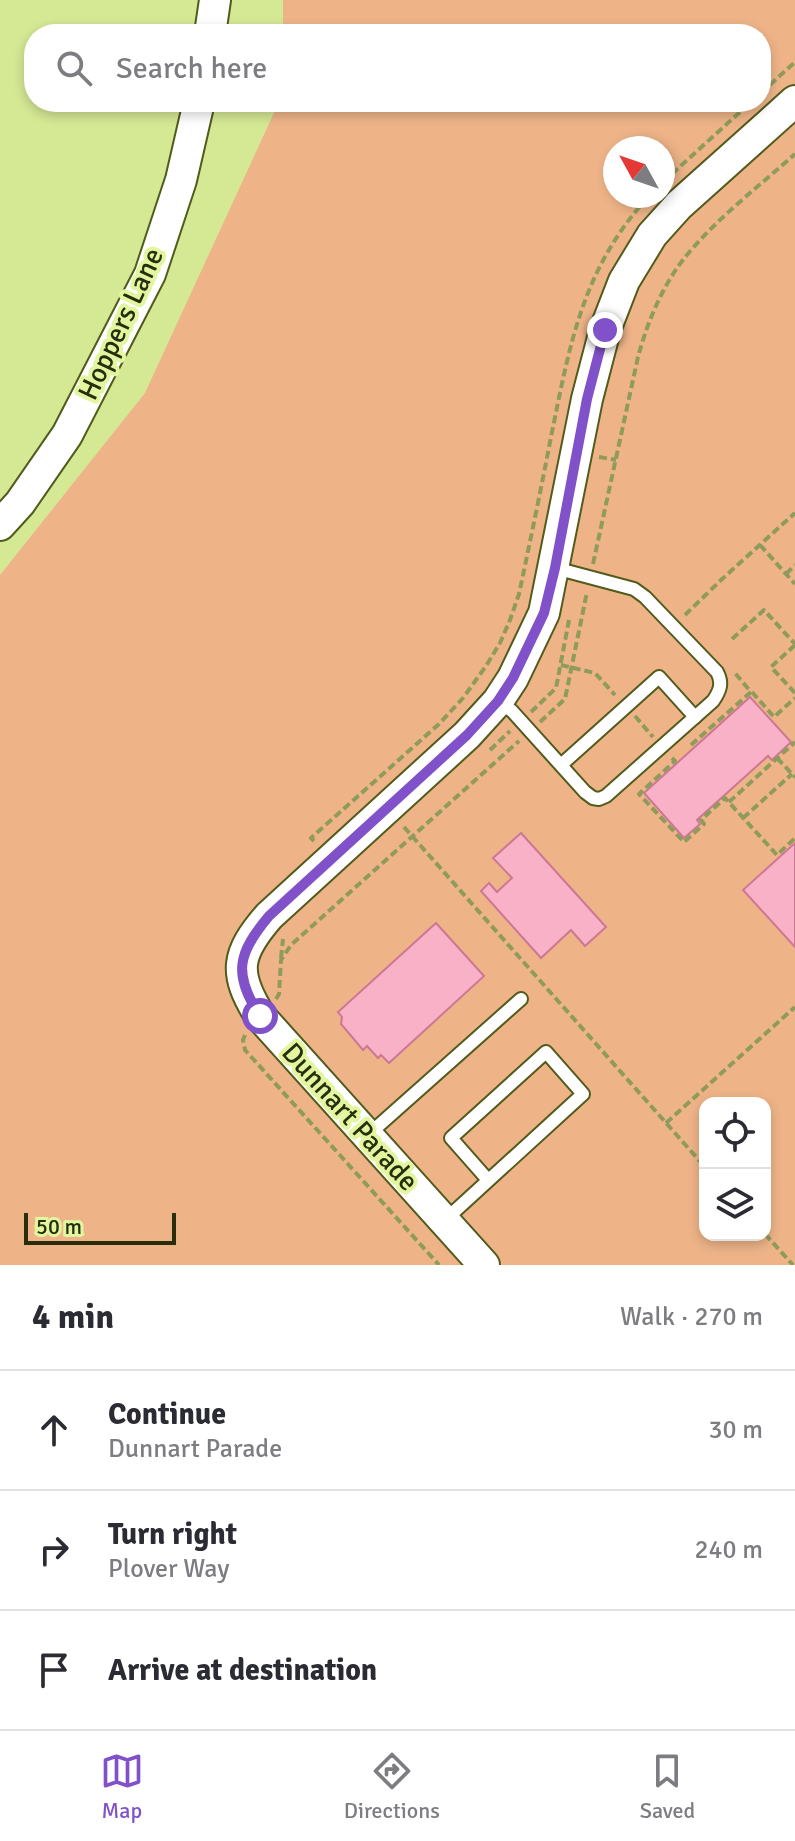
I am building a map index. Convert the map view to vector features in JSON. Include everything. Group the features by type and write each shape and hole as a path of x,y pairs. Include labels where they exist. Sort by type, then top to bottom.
{"street":[{"path":"211,24 215,0"},
{"name":"Dunnart Parade","path":"484,1265 260,1016 249,999 241,966 255,932 269,916 467,735 498,701 526,653 544,613 587,399 605,330 624,281 652,235 679,205 795,101"},
{"name":"Hoppers Lane","path":"0,525 20,503 67,435 150,274 181,180 197,112"}],"lane":[{"path":"498,701 522,721 585,792 599,799 713,701 720,691 721,680 717,672 645,597 634,589 555,568"},
{"path":"561,765 659,677 695,717"},
{"path":"368,1135 521,999"},
{"path":"444,1221 583,1094 546,1052 451,1138 488,1180"}],"path":[{"path":"771,84 795,62"},
{"path":"675,171 740,112"},
{"path":"311,838 439,724 473,685 500,643 519,594 576,324 601,262 640,208"},
{"path":"681,620 795,513"},
{"path":"760,545 795,584"},
{"path":"786,574 795,565"},
{"path":"732,639 764,610 795,644 771,667 795,696 774,717 751,692"},
{"path":"522,721 556,688 570,620"},
{"path":"561,665 595,673"},
{"path":"729,802 795,742"},
{"path":"743,818 794,776 777,758"},
{"path":"675,761 639,794 684,842 704,824 701,820 725,798 777,855 795,838"},
{"path":"386,808 699,1160"},
{"path":"666,1123 795,1007"},
{"path":"771,1241 793,1265"}],"shaded area":[{"path":"283,0 795,0 795,1265 0,1265 0,575 145,393 274,112 771,112 771,24 283,24"}],"building":[{"path":"750,697 791,742 772,760 768,756 697,820 700,824 684,838 644,793"},
{"path":"521,833 606,927 585,946 571,930 541,958 481,891 489,883 497,892 512,878 493,858"},
{"path":"795,843 795,947 743,890"},
{"path":"436,923 484,976 389,1063 381,1055 378,1058 367,1046 363,1050 341,1024 342,1017 338,1012"}],"route":[{"path":"260,1016 249,999 241,966 255,932 467,735 498,701 526,653 544,613 587,399 605,330"}]}
